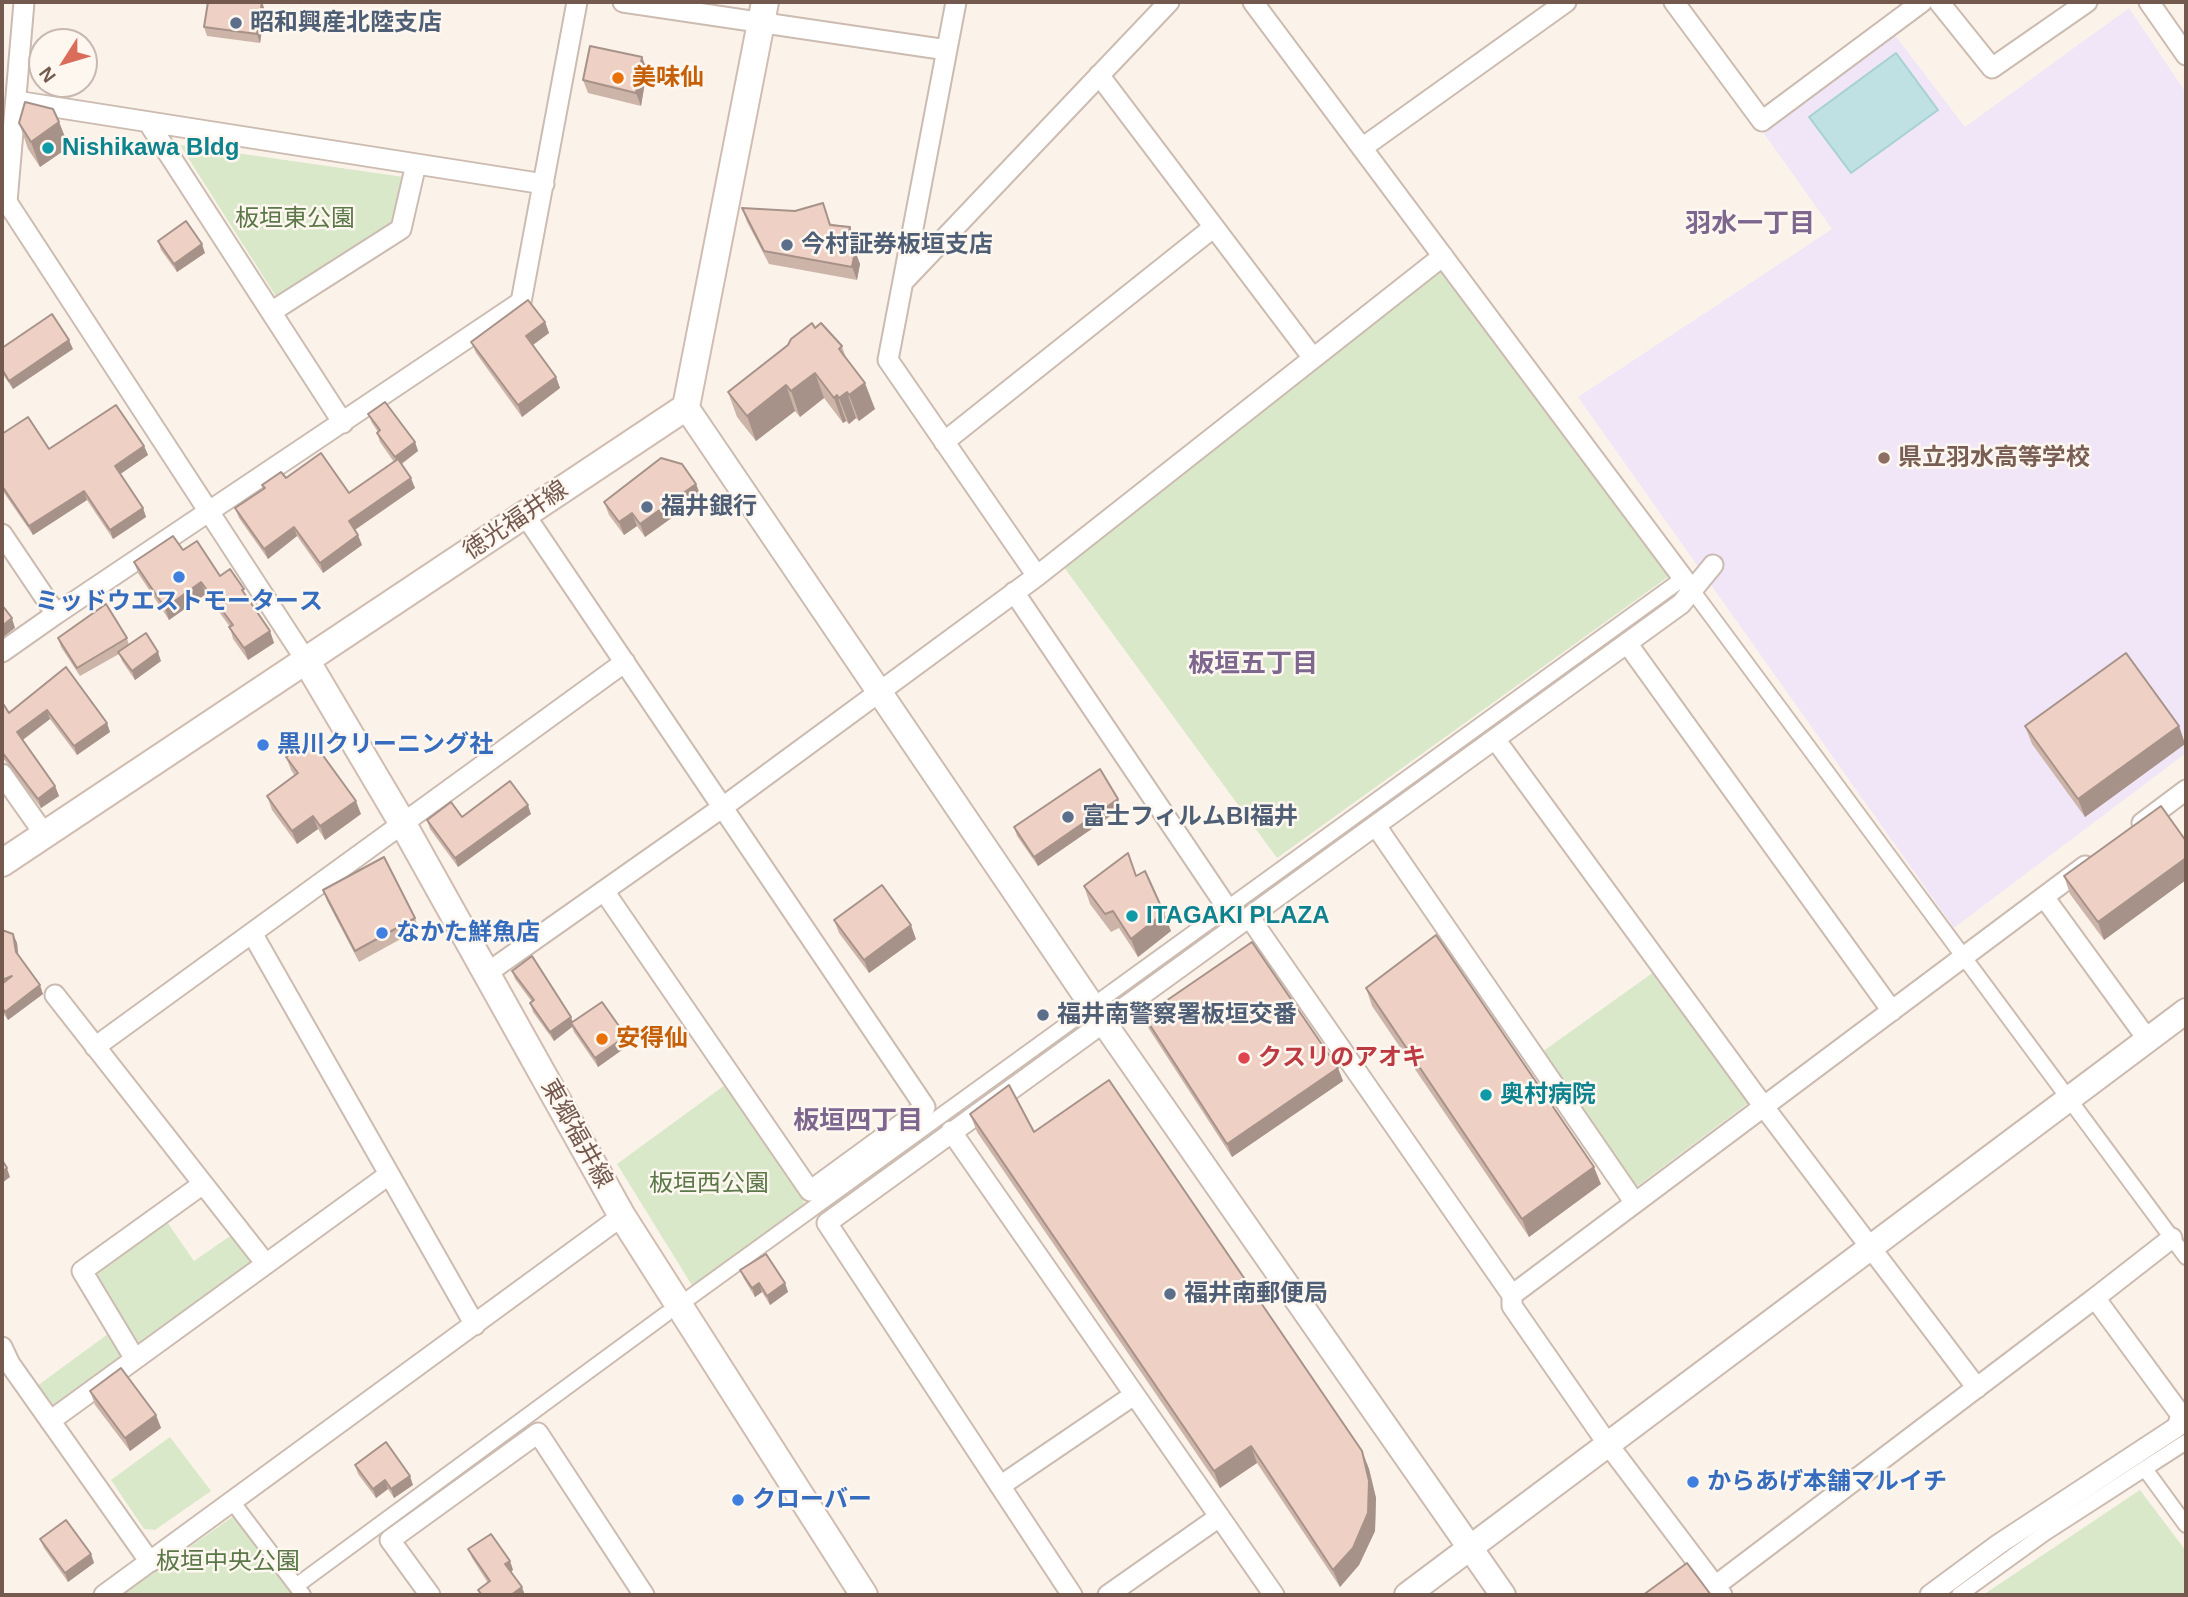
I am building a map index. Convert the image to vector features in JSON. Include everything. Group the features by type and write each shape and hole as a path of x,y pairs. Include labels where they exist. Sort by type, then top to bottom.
{"main road":[{"path":"686,407 763,12"},
{"name":"徳光福井線","path":"2,863 686,407"},
{"name":"東郷福井線","path":"307,662 403,824 622,1216 864,1595"}],"street":[{"path":"24,2 4,202 212,512 307,662"},
{"path":"2,652 521,302 577,2"},
{"path":"623,2 763,12 947,50"},
{"path":"956,2 888,360 1037,576"},
{"path":"902,283 1168,2"},
{"path":"1253,2 1689,583 2070,1099 2177,1237 2186,1258"},
{"path":"1362,148 1566,2"},
{"path":"1674,2 1762,121 1922,2"},
{"path":"1940,2 1992,68 2087,2"},
{"path":"2149,2 2186,55"},
{"path":"1099,75 1313,358"},
{"path":"16,102 544,184"},
{"path":"148,122 343,422"},
{"path":"271,312 401,229 416,164"},
{"path":"944,442 1214,227"},
{"path":"487,973 723,807 1037,576 1443,256"},
{"path":"686,407 1098,1015 1503,1595"},
{"path":"525,515 925,1107 810,1191 604,891"},
{"path":"2,534 56,614"},
{"path":"1072,1595 827,1223 951,1131 1228,909 1713,565"},
{"path":"689,1298 1098,1015 1250,918 1681,604 1689,583"},
{"path":"1014,592 1228,909"},
{"path":"1626,643 1892,1011"},
{"path":"95,1047 625,662"},
{"path":"1495,739 1764,1107 1977,1388"},
{"path":"2,774 45,835"},
{"path":"2132,831 2186,790"},
{"path":"1376,826 1636,1203"},
{"path":"1512,1295 2099,856"},
{"path":"2044,897 2148,1040"},
{"path":"1250,918 1512,1295 1511,1306 1607,1443 1719,1591 1977,1388 2177,1237"},
{"path":"252,933 387,1176 475,1325"},
{"path":"55,995 266,1264"},
{"path":"1407,1595 2186,1011"},
{"path":"951,1131 1274,1595"},
{"path":"50,1421 387,1176"},
{"path":"135,1359 82,1271 203,1184"},
{"path":"104,1595 622,1216"},
{"path":"1930,1595 1999,1544 2177,1427 2181,1415 2095,1298"},
{"path":"237,1508 300,1591 666,1314"},
{"path":"5,1361 150,1562"},
{"path":"1000,1486 1134,1395"},
{"path":"430,1595 390,1540 538,1433 644,1595"},
{"path":"1959,1595 2045,1534 2186,1442"},
{"path":"2145,1469 2186,1525"},
{"path":"1108,1595 1219,1517"}],"shaded area":[{"path":"2129,8 2186,93 2186,753 1954,928 1578,397 1832,229 1760,128 1894,34 1965,127"}],"green space":[{"name":"板垣東公園","path":"180,145 404,177 396,221 277,298"},
{"path":"1443,256 1679,569 1277,858 1058,559"},
{"path":"1658,969 1752,1100 1636,1187 1542,1052"},
{"name":"板垣西公園","path":"725,1085 806,1205 693,1287 617,1164"},
{"path":"165,1219 194,1261 233,1234 254,1263 137,1346 91,1270"},
{"path":"112,1331 126,1354 52,1407 37,1386"},
{"path":"170,1437 211,1491 155,1530 144,1529 111,1480"},
{"path":"2140,1490 2186,1551 2186,1595 1983,1595"},
{"name":"板垣中央公園","path":"235,1515 294,1595 122,1595"}],"water":[{"path":"1896,53 1938,110 1851,173 1809,117"}],"building":[{"name":"昭和興産北陸支店","path":"208,2 262,2 257,34 204,27"},
{"path":"590,46 642,57 636,93 583,80"},
{"path":"25,102 53,109 59,122 31,142 19,123"},
{"path":"823,203 830,225 850,227 846,249 855,251 852,267 764,251 742,208 795,211"},
{"path":"186,221 202,244 174,264 158,241"},
{"path":"528,300 545,322 526,336 556,377 518,405 471,342"},
{"path":"52,314 69,340 9,381 2,369 2,348"},
{"path":"812,323 815,328 821,323 842,346 839,349 865,383 849,395 847,392 834,398 815,373 791,391 786,385 747,416 728,392"},
{"path":"385,402 415,442 395,457 377,433 380,430 368,414"},
{"path":"116,405 144,446 115,466 143,508 110,530 84,491 29,526 2,486 2,434 28,417 49,449"},
{"path":"321,453 349,493 398,459 411,478 349,521 358,535 320,563 294,527 264,549 235,508 265,488 262,485 281,472 286,478"},
{"path":"661,458 682,464 696,484 640,524 632,513 619,522 604,502"},
{"path":"173,536 183,550 197,541 220,576 230,569 270,631 244,648 229,627 233,625 201,582 165,608 134,562"},
{"path":"106,604 127,638 77,668 58,638"},
{"path":"2,605 12,618 2,626"},
{"path":"146,633 158,652 132,671 118,652"},
{"path":"2126,653 2179,726 2078,799 2025,726"},
{"path":"66,667 107,723 74,746 47,710 17,732 55,786 38,799 2,752 2,702 9,713"},
{"path":"311,739 356,801 320,826 313,816 292,831 267,796 298,773 286,757"},
{"path":"1100,769 1118,799 1034,857 1014,827"},
{"path":"510,781 528,805 455,858 427,820 451,802 462,817"},
{"path":"2161,806 2186,841 2186,858 2098,922 2064,876"},
{"name":"ITAGAKI PLAZA","path":"1128,853 1136,876 1145,871 1164,913 1131,939 1113,911 1105,914 1084,886"},
{"path":"384,857 415,918 355,951 323,890"},
{"path":"882,885 911,925 864,960 834,920"},
{"path":"2,930 13,934 16,952 40,985 5,1012 2,1007 2,984 12,976 2,980"},
{"name":"奥村病院","path":"1436,935 1594,1167 1522,1219 1366,988"},
{"path":"1252,942 1338,1068 1227,1144 1144,1016"},
{"path":"532,956 571,1017 550,1032 530,1003 534,1000 512,971"},
{"name":"安得仙","path":"602,1002 626,1036 595,1058 571,1023"},
{"path":"1109,1080 1362,1451 1369,1481 1368,1513 1353,1548 1333,1570 1251,1446 1214,1471 970,1114 1009,1085 1034,1132"},
{"path":"766,1254 785,1283 767,1296 759,1283 752,1288 740,1270"},
{"path":"121,1368 156,1415 125,1438 90,1391"},
{"path":"386,1442 410,1476 391,1489 385,1480 373,1489 355,1465"},
{"path":"66,1520 91,1554 65,1573 40,1539"},
{"path":"491,1534 510,1561 505,1564 522,1587 511,1595 482,1595 478,1590 490,1581 468,1549"},
{"path":"1687,1563 1711,1595 1643,1595"}],"place":[{"name":"昭和興産北陸支店","path":"236,23"},
{"name":"美味仙","path":"618,78"},
{"name":"Nishikawa Bldg","path":"48,148"},
{"name":"今村証券板垣支店","path":"787,245"},
{"name":"県立羽水高等学校","path":"1884,458"},
{"name":"福井銀行","path":"647,507"},
{"name":"ミッドウエストモータース","path":"179,577"},
{"name":"黒川クリーニング社","path":"263,745"},
{"name":"富士フィルムBI福井","path":"1068,817"},
{"name":"ITAGAKI PLAZA","path":"1132,916"},
{"name":"なかた鮮魚店","path":"382,933"},
{"name":"福井南警察署板垣交番","path":"1043,1015"},
{"name":"安得仙","path":"602,1039"},
{"name":"クスリのアオキ","path":"1244,1058"},
{"name":"奥村病院","path":"1486,1095"},
{"name":"福井南郵便局","path":"1170,1294"},
{"name":"からあげ本舗マルイチ","path":"1693,1482"},
{"name":"クローバー","path":"738,1500"}],"district":[{"name":"羽水一丁目","path":"1750,225"},
{"name":"板垣五丁目","path":"1253,665"},
{"name":"板垣四丁目","path":"858,1122"}]}
